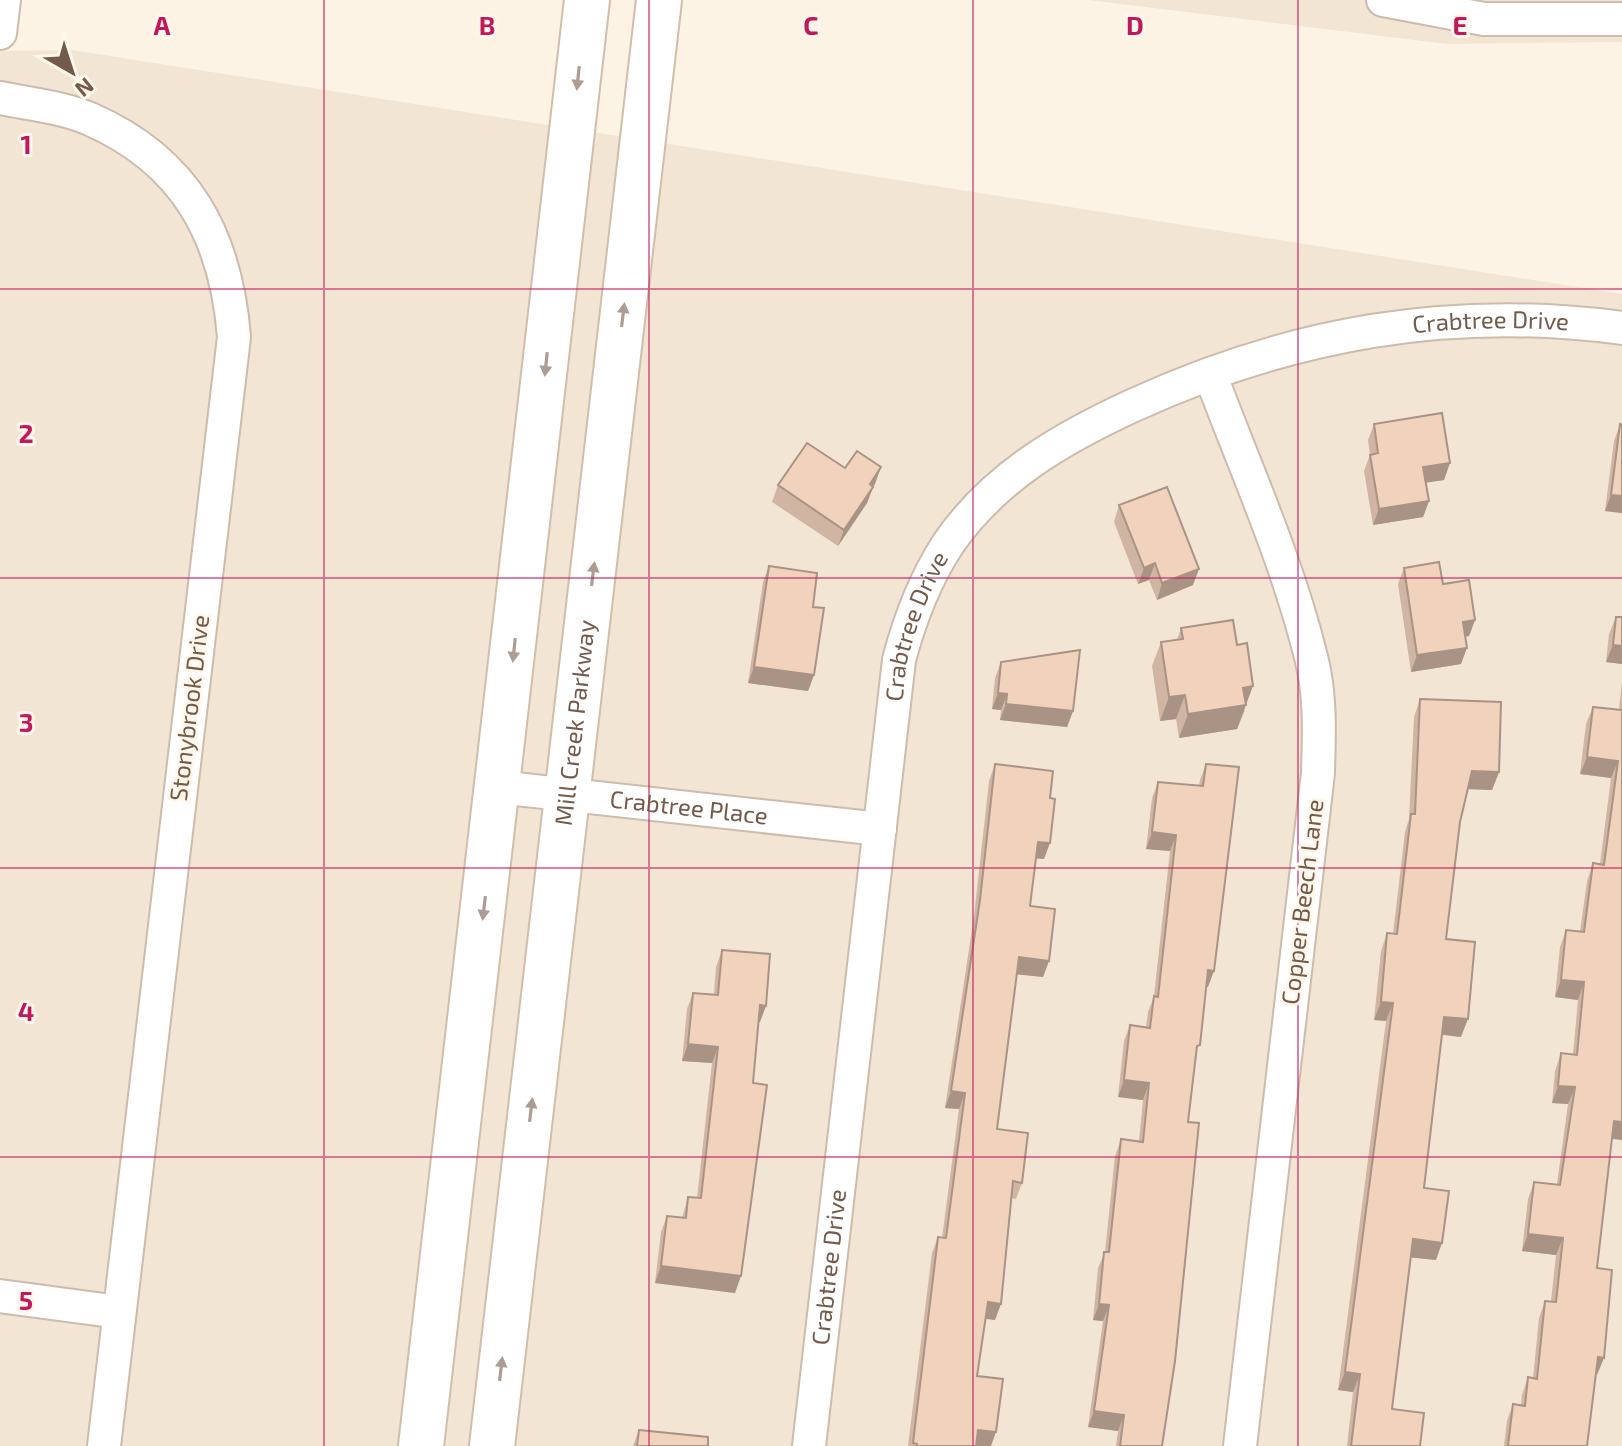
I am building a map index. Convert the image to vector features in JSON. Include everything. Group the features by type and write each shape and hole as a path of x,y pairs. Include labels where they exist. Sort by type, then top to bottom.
{"main road":[{"path":"421,1446 587,0"},
{"name":"Mill Creek Parkway","path":"492,1446 659,0"}],"street":[{"path":"0,33 4,0"},
{"path":"1383,0 1484,19 1622,19"},
{"name":"Stonybrook Drive","path":"0,98 88,119 130,140 166,169 196,204 218,246 230,290 234,337 104,1446"},
{"name":"Crabtree Drive","path":"809,1446 899,660 912,614 949,543 981,504 1034,458 1069,435 1210,374 1294,345 1348,333 1432,323 1556,319 1622,328"},
{"name":"Copper Beech Lane","path":"1210,374 1285,574 1312,658 1320,715 1318,773 1240,1446"},
{"name":"Crabtree Place","path":"498,787 880,829"},
{"path":"0,1296 119,1312"}],"shaded area":[{"path":"1088,0 1622,0 1622,42 1447,44"},
{"path":"72,50 1622,294 1622,1446 0,1446 0,51"}],"building":[{"path":"1442,413 1450,463 1423,467 1429,501 1379,509 1370,455 1378,453 1374,424"},
{"path":"1622,425 1622,496 1611,495"},
{"path":"807,443 845,468 857,451 881,467 870,484 873,487 844,530 778,485"},
{"path":"1167,487 1199,569 1162,583 1155,563 1144,568 1119,505"},
{"path":"1439,562 1443,584 1469,580 1475,620 1463,622 1467,648 1417,655 1404,568"},
{"path":"769,566 817,573 813,607 824,608 814,675 754,667"},
{"path":"1616,617 1622,617 1622,646 1613,645"},
{"path":"1233,620 1237,645 1247,643 1253,686 1243,688 1246,705 1188,714 1185,695 1169,697 1161,642 1183,639 1181,628"},
{"path":"1080,650 1073,711 1006,704 1007,694 998,693 1001,662"},
{"path":"1420,699 1501,702 1499,772 1472,771 1460,822 1446,939 1475,942 1468,1019 1444,1017 1424,1188 1449,1191 1442,1243 1413,1239 1392,1409 1424,1413 1420,1446 1351,1446 1360,1374 1345,1372 1393,1003 1381,1002 1387,933 1397,934 1411,814 1415,814"},
{"path":"1593,707 1622,710 1622,1122 1614,1121 1597,1268 1612,1270 1604,1358 1598,1357 1587,1446 1508,1446 1513,1404 1525,1406 1528,1377 1537,1379 1545,1301 1556,1302 1563,1238 1528,1234 1534,1182 1560,1185 1575,1087 1558,1086 1561,1053 1577,1055 1584,982 1561,980 1566,930 1584,932 1593,863 1604,865 1618,761 1587,757"},
{"path":"995,764 1053,771 1050,798 1055,799 1050,843 1038,842 1030,906 1055,909 1049,961 1019,957 997,1129 1028,1133 1022,1183 1013,1181 1001,1304 988,1302 977,1376 1003,1379 996,1432 978,1430 976,1446 917,1446 913,1443 938,1237 946,1238 965,1093 951,1091 980,900"},
{"path":"1206,764 1239,767 1214,971 1208,970 1188,1122 1199,1123 1175,1361 1162,1446 1120,1446 1124,1415 1094,1411 1109,1305 1099,1304 1104,1252 1109,1252 1121,1139 1143,1142 1149,1083 1124,1080 1130,1025 1150,1028 1154,996 1158,997 1176,835 1152,832 1158,782 1203,786"},
{"path":"722,950 770,954 766,1006 760,1005 753,1083 767,1085 741,1276 661,1266 667,1216 686,1218 688,1197 701,1198 718,1047 688,1044 693,993 718,995"},
{"path":"639,1430 708,1437 708,1446 637,1446"}]}
